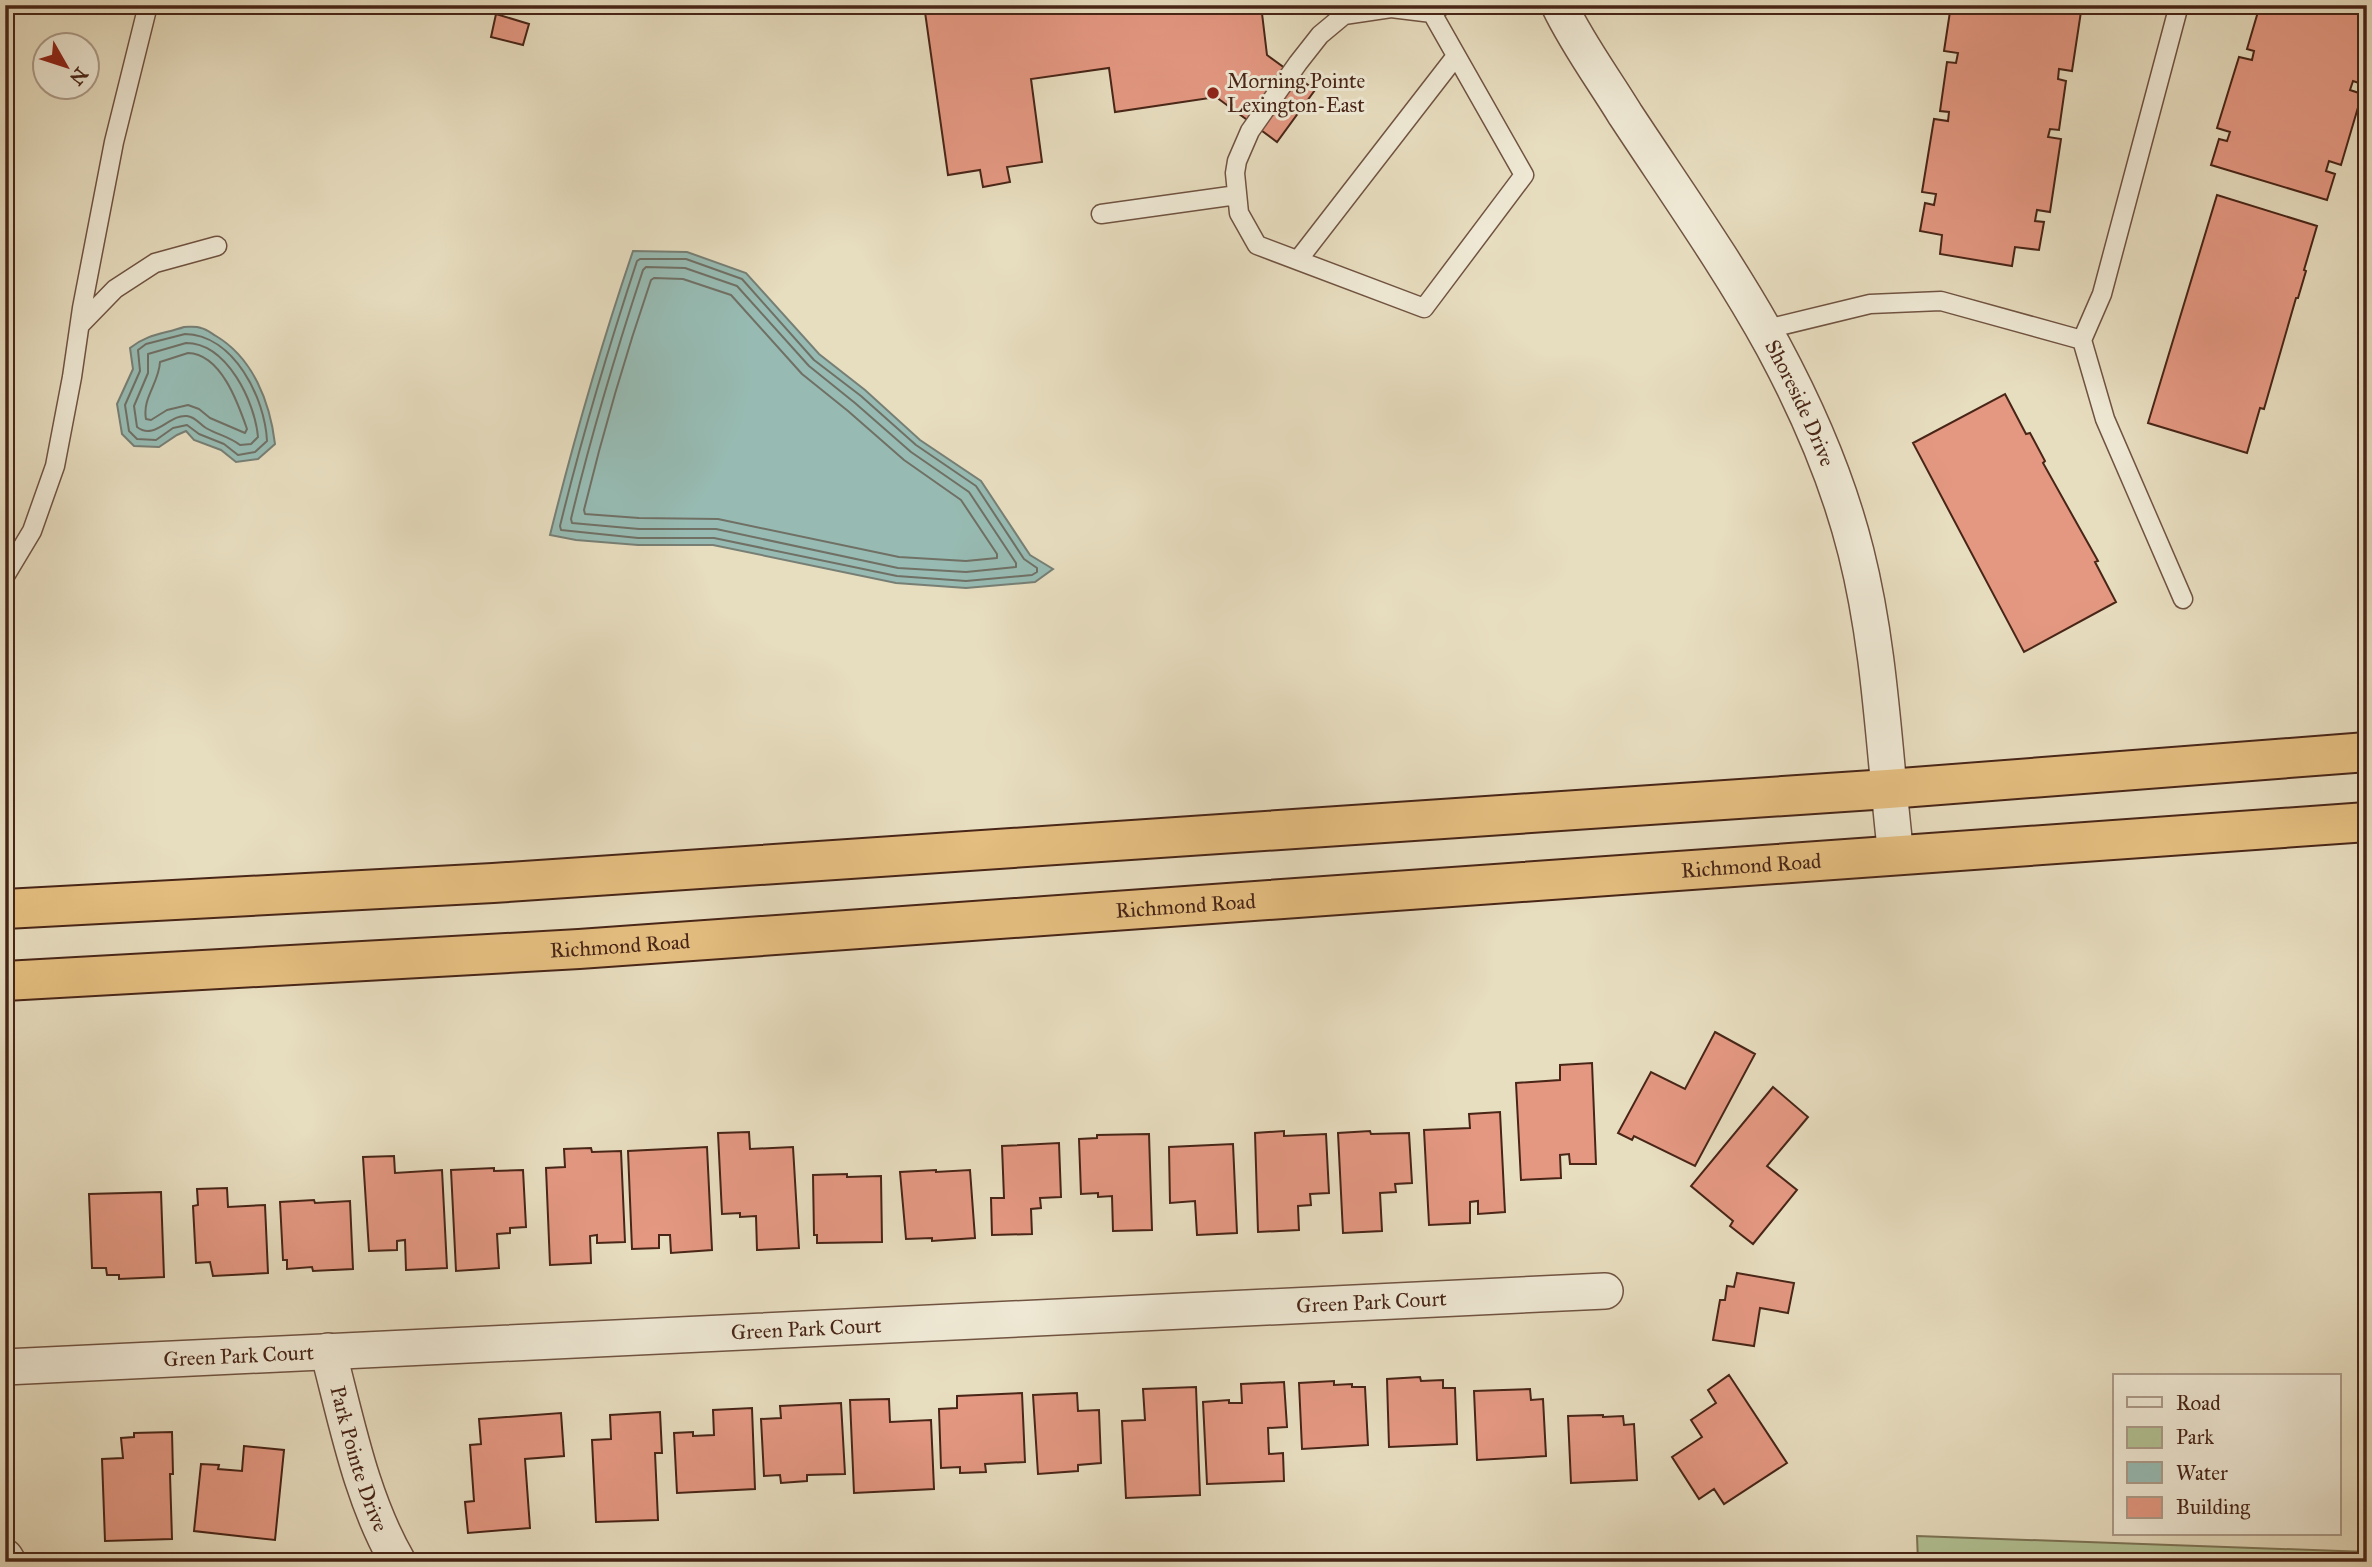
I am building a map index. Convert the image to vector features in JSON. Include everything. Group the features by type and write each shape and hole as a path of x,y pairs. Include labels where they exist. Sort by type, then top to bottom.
{"highway":[{"path":"5,909 493,883 1888,789 2367,752"},
{"name":"Richmond Road","path":"5,981 593,948 2367,822"}],"street":[{"name":"Shoreside Drive","path":"1559,5 1599,73 1726,268 1763,330 1810,423 1836,484 1856,553 1869,619 1896,856"},
{"name":"Green Park Court","path":"5,1367 1605,1292"},
{"name":"Park Pointe Drive","path":"328,1352 362,1480 386,1540 398,1562"},
{"path":"5,1557 8,1562"}],"lane":[{"path":"5,576 32,531 55,466 114,142 148,5"},
{"path":"2179,5 2102,294 2082,340 2105,419 2183,599"},
{"path":"1391,8 1438,9 1456,56 1524,175 1424,308 1257,245 1239,213 1237,161 1250,131 1320,35 1344,15 1391,8"},
{"path":"1298,260 1456,56"},
{"path":"1101,214 1237,195"},
{"path":"80,325 115,289 155,263 217,246"},
{"path":"1763,330 1870,304 1941,301 2082,340"}],"green space":[{"path":"1917,1536 2367,1552 2367,1562 1918,1562"}],"water":[{"path":"633,251 687,252 746,273 819,354 865,390 920,440 981,481 1030,555 1053,569 1035,582 966,588 896,583 713,545 638,545 550,535 588,392"},
{"path":"184,327 205,329 229,345 258,382 269,412 275,444 258,459 236,462 221,450 194,440 186,431 159,447 134,446 122,434 117,404 133,369 130,348 149,337"}],"building":[{"name":"Morning Pointe Lexington-East","path":"924,5 1261,5 1267,55 1315,90 1277,142 1216,97 1115,112 1109,68 1031,79 1042,162 1007,167 1010,182 983,187 980,170 948,175"},
{"path":"1951,5 2082,5 2072,71 2059,69 2058,79 2066,81 2059,130 2050,129 2048,137 2061,139 2050,212 2037,210 2035,221 2044,222 2039,250 2015,247 2012,266 1940,254 1942,235 1920,231 1925,203 1934,205 1936,194 1922,192 1934,119 1948,121 1949,112 1940,111 1947,62 1956,63 1958,53 1944,51"},
{"path":"2260,5 2367,5 2367,70 2362,84 2353,81 2350,90 2362,94 2341,165 2329,161 2326,171 2335,174 2327,200 2211,165 2219,139 2227,141 2230,132 2217,128 2239,57 2252,60 2254,51 2247,49"},
{"path":"496,14 529,24 523,45 491,37"},
{"path":"2217,195 2317,226 2264,409 2260,408 2247,453 2148,423"},
{"path":"2005,394 2026,434 2030,433 2045,461 2043,463 2098,561 2095,562 2116,602 2024,652 1913,443"},
{"path":"1715,1032 1755,1054 1695,1166 1634,1136 1632,1140 1618,1133 1651,1072 1685,1089"},
{"path":"1592,1063 1596,1164 1570,1164 1569,1154 1560,1155 1561,1178 1521,1180 1516,1083 1560,1080 1560,1065"},
{"path":"1773,1087 1808,1117 1767,1166 1797,1190 1753,1244 1730,1226 1733,1221 1691,1186"},
{"path":"1500,1112 1505,1212 1478,1214 1478,1201 1470,1202 1470,1223 1429,1225 1424,1130 1470,1128 1469,1114"},
{"path":"1284,1131 1284,1136 1326,1134 1329,1193 1310,1194 1311,1205 1298,1206 1299,1230 1258,1232 1255,1133"},
{"path":"1370,1131 1371,1134 1409,1133 1412,1183 1395,1184 1396,1192 1380,1193 1382,1231 1343,1233 1338,1133"},
{"path":"749,1132 750,1149 793,1147 799,1248 757,1250 756,1216 722,1214 718,1133"},
{"path":"1149,1134 1152,1230 1113,1231 1112,1196 1081,1194 1079,1139 1097,1138 1097,1135"},
{"path":"1059,1143 1061,1197 1040,1198 1041,1208 1031,1209 1032,1234 992,1235 991,1198 1004,1198 1002,1146"},
{"path":"1233,1144 1237,1233 1197,1235 1195,1201 1170,1203 1169,1147"},
{"path":"707,1147 712,1250 671,1253 670,1235 659,1235 659,1248 632,1249 628,1151"},
{"path":"591,1148 592,1152 621,1151 625,1242 597,1243 597,1235 590,1236 591,1263 550,1265 546,1168 565,1167 564,1149"},
{"path":"394,1156 395,1173 442,1170 447,1268 406,1270 405,1240 397,1241 397,1250 369,1251 363,1157"},
{"path":"494,1168 494,1171 523,1170 526,1227 510,1228 510,1233 497,1234 499,1268 456,1271 451,1170"},
{"path":"970,1170 975,1238 932,1241 932,1238 906,1239 900,1172"},
{"path":"847,1174 847,1177 881,1176 882,1242 817,1243 817,1235 814,1235 813,1175"},
{"path":"227,1188 228,1207 265,1205 268,1273 213,1276 210,1262 196,1263 193,1206 198,1205 197,1189"},
{"path":"161,1192 164,1277 119,1279 119,1275 107,1275 106,1268 92,1268 89,1194"},
{"path":"314,1200 315,1203 350,1201 353,1269 287,1269 287,1260 283,1260 280,1202"},
{"path":"1737,1273 1794,1283 1788,1313 1760,1308 1754,1346 1713,1340 1720,1300 1725,1300 1727,1286 1734,1287"},
{"path":"1729,1375 1787,1463 1724,1504 1714,1489 1699,1499 1672,1457 1702,1437 1691,1420 1716,1403 1708,1390"},
{"path":"1420,1377 1421,1381 1443,1380 1443,1388 1455,1388 1457,1444 1389,1447 1387,1379"},
{"path":"1334,1381 1334,1385 1352,1384 1352,1387 1365,1387 1368,1445 1302,1449 1299,1383"},
{"path":"1284,1382 1287,1427 1268,1428 1269,1454 1283,1453 1284,1481 1207,1484 1203,1402 1229,1400 1229,1403 1242,1403 1241,1384"},
{"path":"1196,1387 1200,1495 1126,1498 1122,1421 1145,1420 1143,1389"},
{"path":"1530,1389 1531,1400 1543,1399 1546,1456 1477,1460 1474,1391"},
{"path":"1022,1393 1025,1462 985,1464 986,1472 960,1473 960,1467 941,1468 939,1409 957,1408 957,1396"},
{"path":"1077,1393 1078,1411 1099,1410 1101,1463 1078,1465 1078,1471 1038,1474 1033,1395"},
{"path":"889,1399 890,1422 931,1420 934,1489 854,1493 850,1400"},
{"path":"841,1403 845,1474 807,1475 807,1481 781,1483 780,1475 764,1476 761,1419 781,1418 780,1406"},
{"path":"752,1408 755,1489 677,1493 674,1433 714,1435 713,1410"},
{"path":"660,1412 662,1453 655,1453 658,1520 596,1522 592,1440 611,1439 610,1415"},
{"path":"561,1413 564,1456 525,1459 530,1528 468,1533 465,1502 474,1501 470,1445 481,1444 479,1419"},
{"path":"1568,1416 1623,1416 1624,1425 1634,1424 1637,1480 1571,1483"},
{"path":"172,1432 172,1539 105,1541 102,1459 123,1458 121,1438 134,1437 134,1433"},
{"path":"244,1446 284,1450 275,1540 194,1531 201,1464 242,1471"}],"place":[{"name":"Morning Pointe Lexington-East","path":"1213,93"}]}
